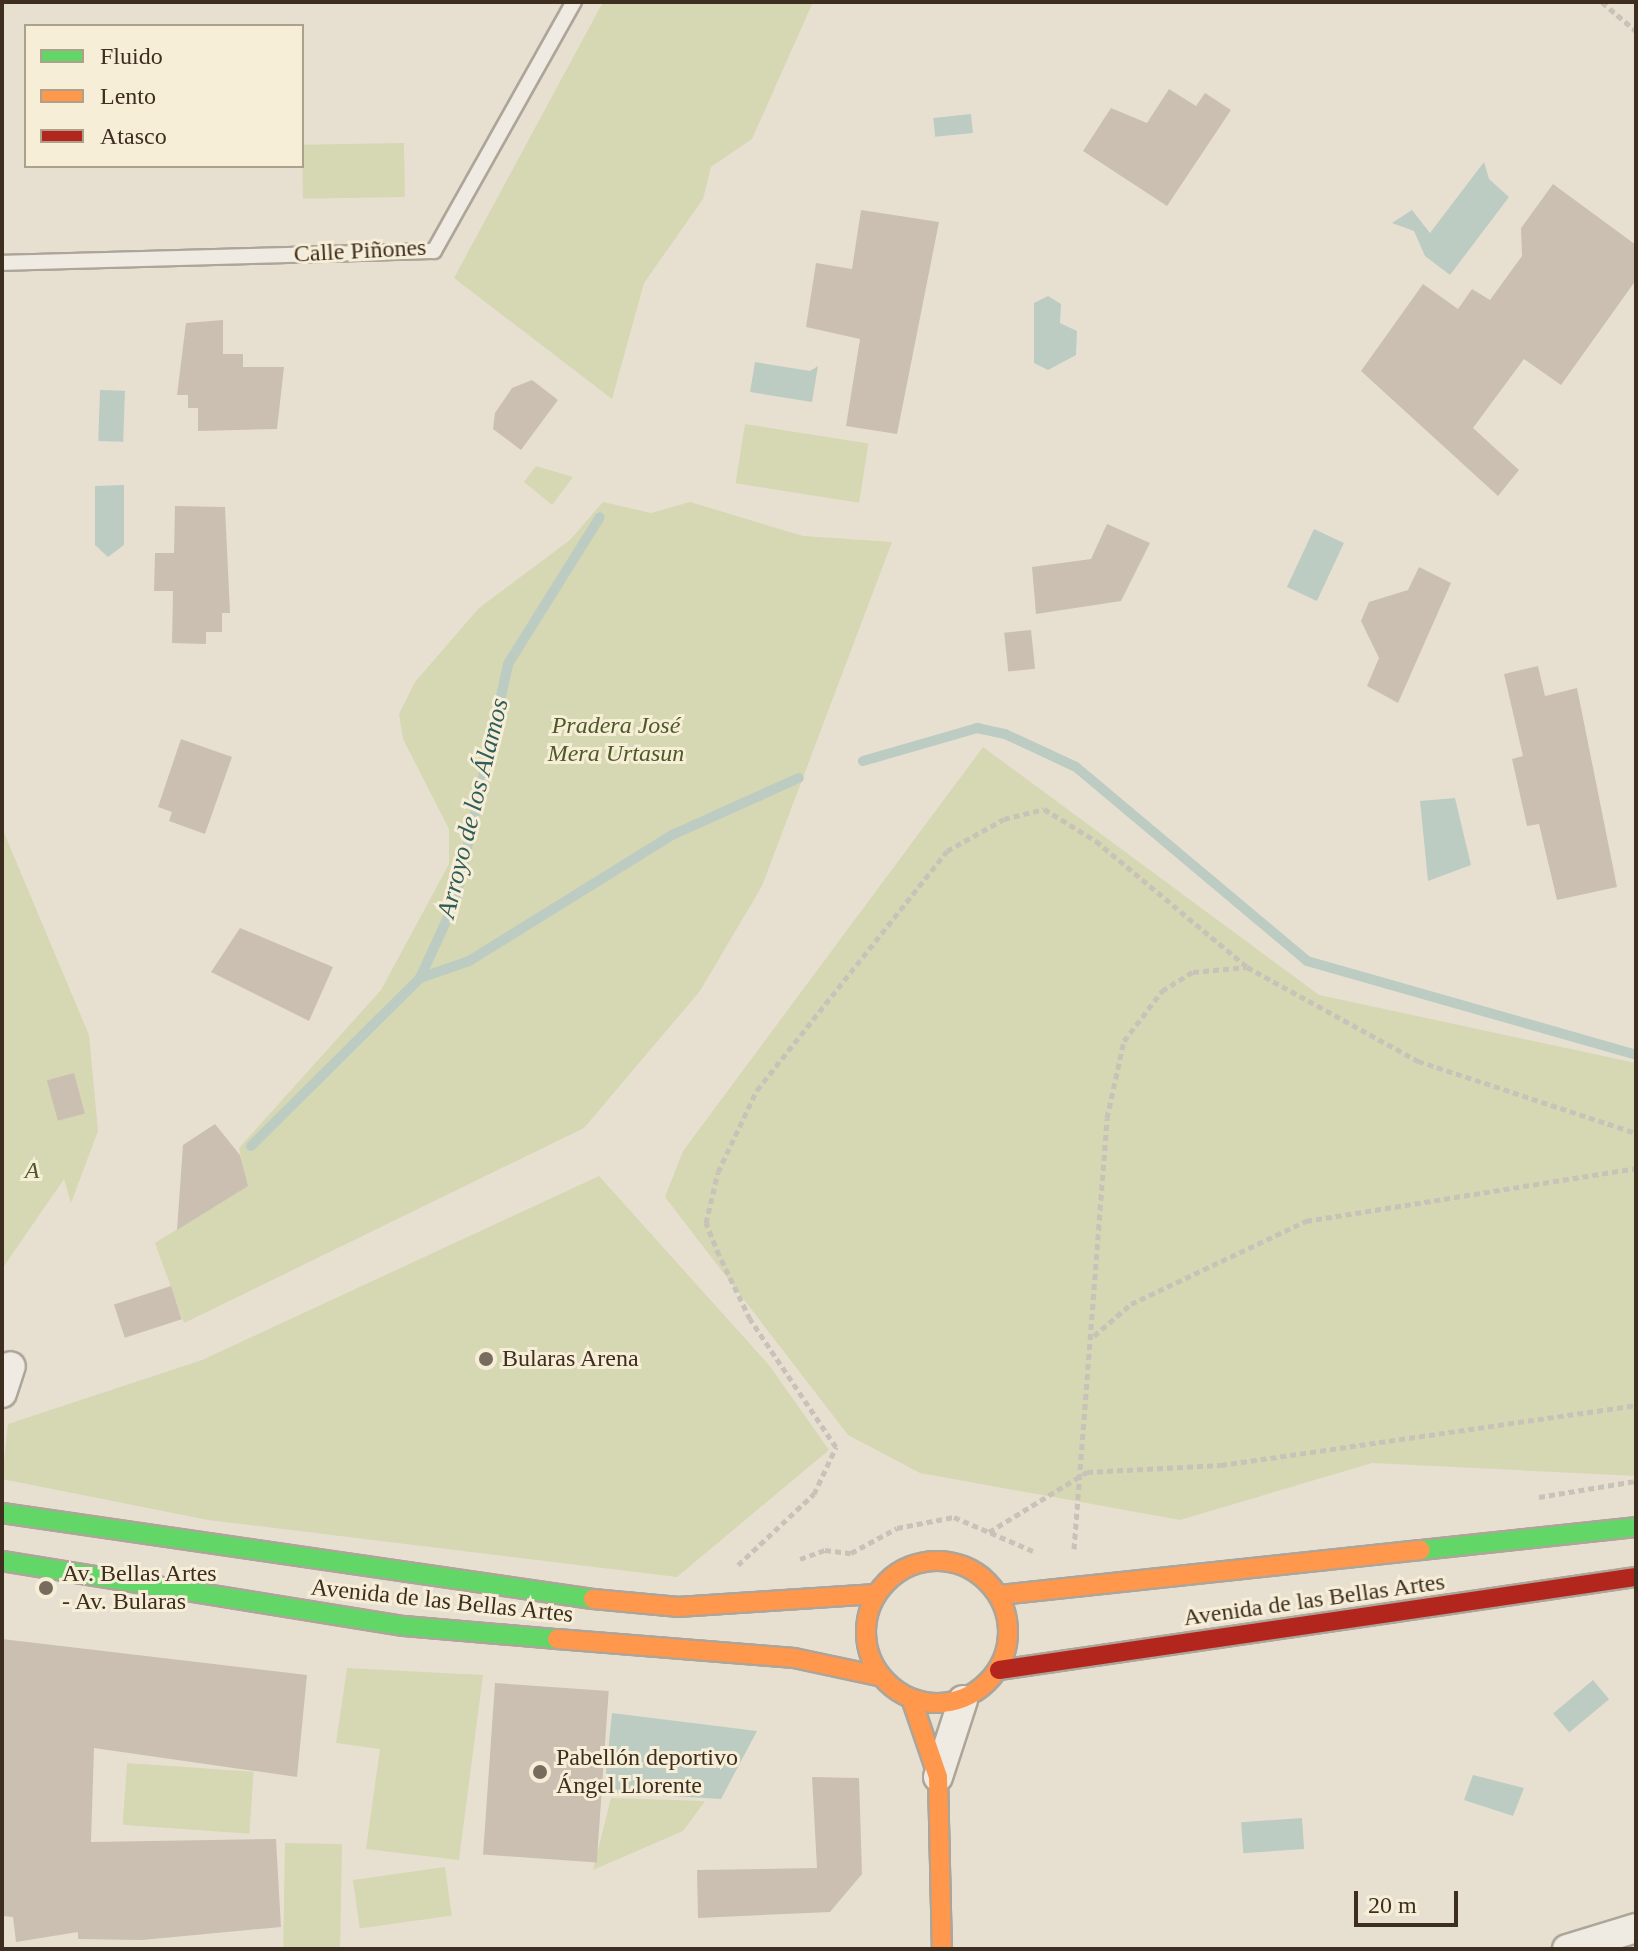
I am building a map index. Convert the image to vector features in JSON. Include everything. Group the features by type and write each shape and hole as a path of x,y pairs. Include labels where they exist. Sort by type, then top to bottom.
{"street":[{"path":"2,1369 11,1366 2,1393"},
{"name":"Avenida de las Bellas Artes","path":"2,1513 294,1563 679,1607 875,1594"},
{"name":"Avenida de las Bellas Artes","path":"1000,1595 1636,1527"},
{"path":"938,1777 963,1700 999,1670 1010,1632 1000,1595 973,1568 937,1559 901,1569 875,1594 864,1636 879,1676 912,1701 938,1777 942,1949"},
{"name":"Avenida de las Bellas Artes","path":"2,1561 404,1626 794,1658 879,1676"},
{"name":"Avenida de las Bellas Artes","path":"999,1670 1636,1577"},
{"path":"912,1701 963,1700"},
{"path":"1567,1949 1636,1928"}],"lane":[{"name":"Calle Piñones","path":"2,263 434,251 574,2"}],"path":[{"path":"1602,2 1636,31"},
{"path":"735,1568 814,1494 836,1447 750,1319 719,1255 706,1223 718,1172 757,1090 947,851 1004,819 1044,809 1096,841 1247,967 1418,1061 1636,1133"},
{"path":"1074,1550 1094,1336 1107,1118 1124,1041 1162,991 1193,972 1247,967"},
{"path":"1094,1336 1131,1304 1306,1221 1636,1168"},
{"path":"989,1533 1079,1477 1221,1465 1636,1405"},
{"path":"1522,1504 1565,1488 1636,1481"},
{"path":"788,1561 825,1550 851,1553 897,1528 954,1517 989,1533 1045,1551"},
{"path":"1059,1550 1090,1550"},
{"path":"721,1569 756,1565"}],"green space":[{"path":"603,2 813,2 752,139 711,167 703,199 644,283 612,399 454,278"},
{"path":"404,143 405,197 303,199 304,145"},
{"path":"745,424 868,444 859,503 736,483"},
{"path":"536,466 573,477 552,505 524,482"},
{"name":"Pradera José Mera Urtasun","path":"603,502 651,513 690,502 803,536 892,542 762,886 700,991 584,1128 184,1323 155,1243 247,1186 239,1148 381,990 449,864 449,829 403,739 399,714 415,682 479,608 570,540"},
{"path":"983,747 1319,995 1636,1063 1636,1476 1372,1463 1180,1520 920,1473 848,1435 665,1197 683,1151"},
{"name":"A","path":"2,828 89,1035 98,1131 71,1203 64,1179 2,1269"},
{"path":"599,1176 769,1365 829,1450 677,1577 208,1520 2,1479 8,1424 202,1360"},
{"path":"347,1668 483,1675 459,1860 366,1849 380,1749 336,1743"},
{"path":"127,1763 254,1772 249,1834 123,1825"},
{"path":"611,1798 705,1801 683,1831 593,1870"},
{"path":"285,1843 342,1844 340,1949 283,1948"},
{"path":"445,1867 452,1916 360,1928 353,1880"}],"shaded area":[{"path":"971,114 973,133 935,137 933,118"},
{"path":"1484,162 1489,179 1509,197 1450,275 1425,256 1414,231 1392,223 1412,210 1430,233"},
{"path":"1048,296 1061,304 1060,323 1077,331 1076,355 1048,370 1034,363 1034,303"},
{"path":"755,362 810,371 818,366 812,402 750,392"},
{"path":"100,390 125,391 123,442 98,441"},
{"path":"124,485 124,545 108,557 95,545 95,486"},
{"path":"1314,529 1344,543 1317,601 1287,587"},
{"path":"1455,798 1471,865 1428,881 1420,801"},
{"path":"1593,1680 1609,1699 1569,1733 1553,1713"},
{"path":"612,1713 757,1731 721,1799 604,1792"},
{"path":"1473,1775 1524,1788 1513,1816 1464,1800"},
{"path":"1302,1818 1304,1849 1243,1853 1241,1822"}],"building":[{"path":"1169,89 1196,106 1205,93 1231,110 1167,206 1083,151 1111,108 1147,123"},
{"path":"1553,184 1636,245 1636,280 1561,385 1524,359 1473,428 1519,470 1498,496 1361,371 1423,284 1458,309 1472,289 1490,300 1522,256 1521,228"},
{"path":"861,210 939,222 897,434 846,426 860,339 806,327 816,263 852,269"},
{"path":"223,320 223,354 243,354 243,367 284,367 277,429 198,431 198,408 188,408 188,395 177,395 186,323"},
{"path":"532,380 558,400 521,450 493,429 495,413 512,388"},
{"path":"175,506 225,507 230,613 222,613 222,632 206,632 206,644 172,643 173,591 154,591 155,553 174,553"},
{"path":"1107,524 1150,543 1121,601 1036,614 1032,567 1091,559"},
{"path":"1419,567 1451,583 1398,703 1367,686 1379,658 1361,621 1369,602 1408,590"},
{"path":"1031,630 1035,669 1008,672 1004,633"},
{"path":"1538,666 1545,696 1577,688 1617,887 1557,900 1539,824 1527,826 1512,759 1523,756 1504,674"},
{"path":"181,739 232,757 205,834 169,821 172,812 158,807"},
{"path":"240,928 333,967 309,1021 211,972"},
{"path":"74,1073 85,1114 58,1121 47,1080"},
{"path":"215,1124 240,1155 248,1186 177,1230 183,1145"},
{"path":"171,1286 182,1319 125,1338 114,1305"},
{"path":"2,1639 307,1675 297,1777 94,1748 91,1842 276,1839 281,1927 142,1940 78,1939 78,1932 16,1942 13,1917 2,1916"},
{"name":"Pabellón deportivo Ángel Llorente","path":"495,1683 609,1691 597,1863 483,1855"},
{"path":"812,1777 859,1778 862,1874 830,1912 698,1918 697,1870 817,1868"}],"waterway":[{"name":"Arroyo de los Álamos","path":"251,1146 420,978 455,902 508,664 600,517"},
{"path":"863,761 977,728 1005,734 1076,767 1307,961 1636,1055"},
{"path":"420,978 469,961 672,835 799,778"}],"traffic: fast":[{"path":"2,1513 593,1599"},
{"path":"1421,1550 1636,1527"},
{"path":"2,1561 404,1626 557,1639"}],"traffic: slow":[{"path":"1000,1595 1421,1550"},
{"path":"937,1561 964,1566 987,1582 1003,1605 1008,1632 1003,1659 987,1682 964,1698 937,1703 910,1698 887,1682 871,1659 866,1632 871,1605 887,1582 910,1566 937,1561"},
{"path":"593,1599 679,1607 875,1594"},
{"path":"557,1639 794,1658 879,1676"},
{"path":"912,1701 938,1777 942,1949"}],"traffic: jam":[{"path":"999,1670 1636,1577"}],"place":[{"name":"Bularas Arena","path":"486,1359"},
{"name":"Av. Bellas Artes - Av. Bularas","path":"46,1588"},
{"name":"Pabellón deportivo Ángel Llorente","path":"540,1772"}]}
